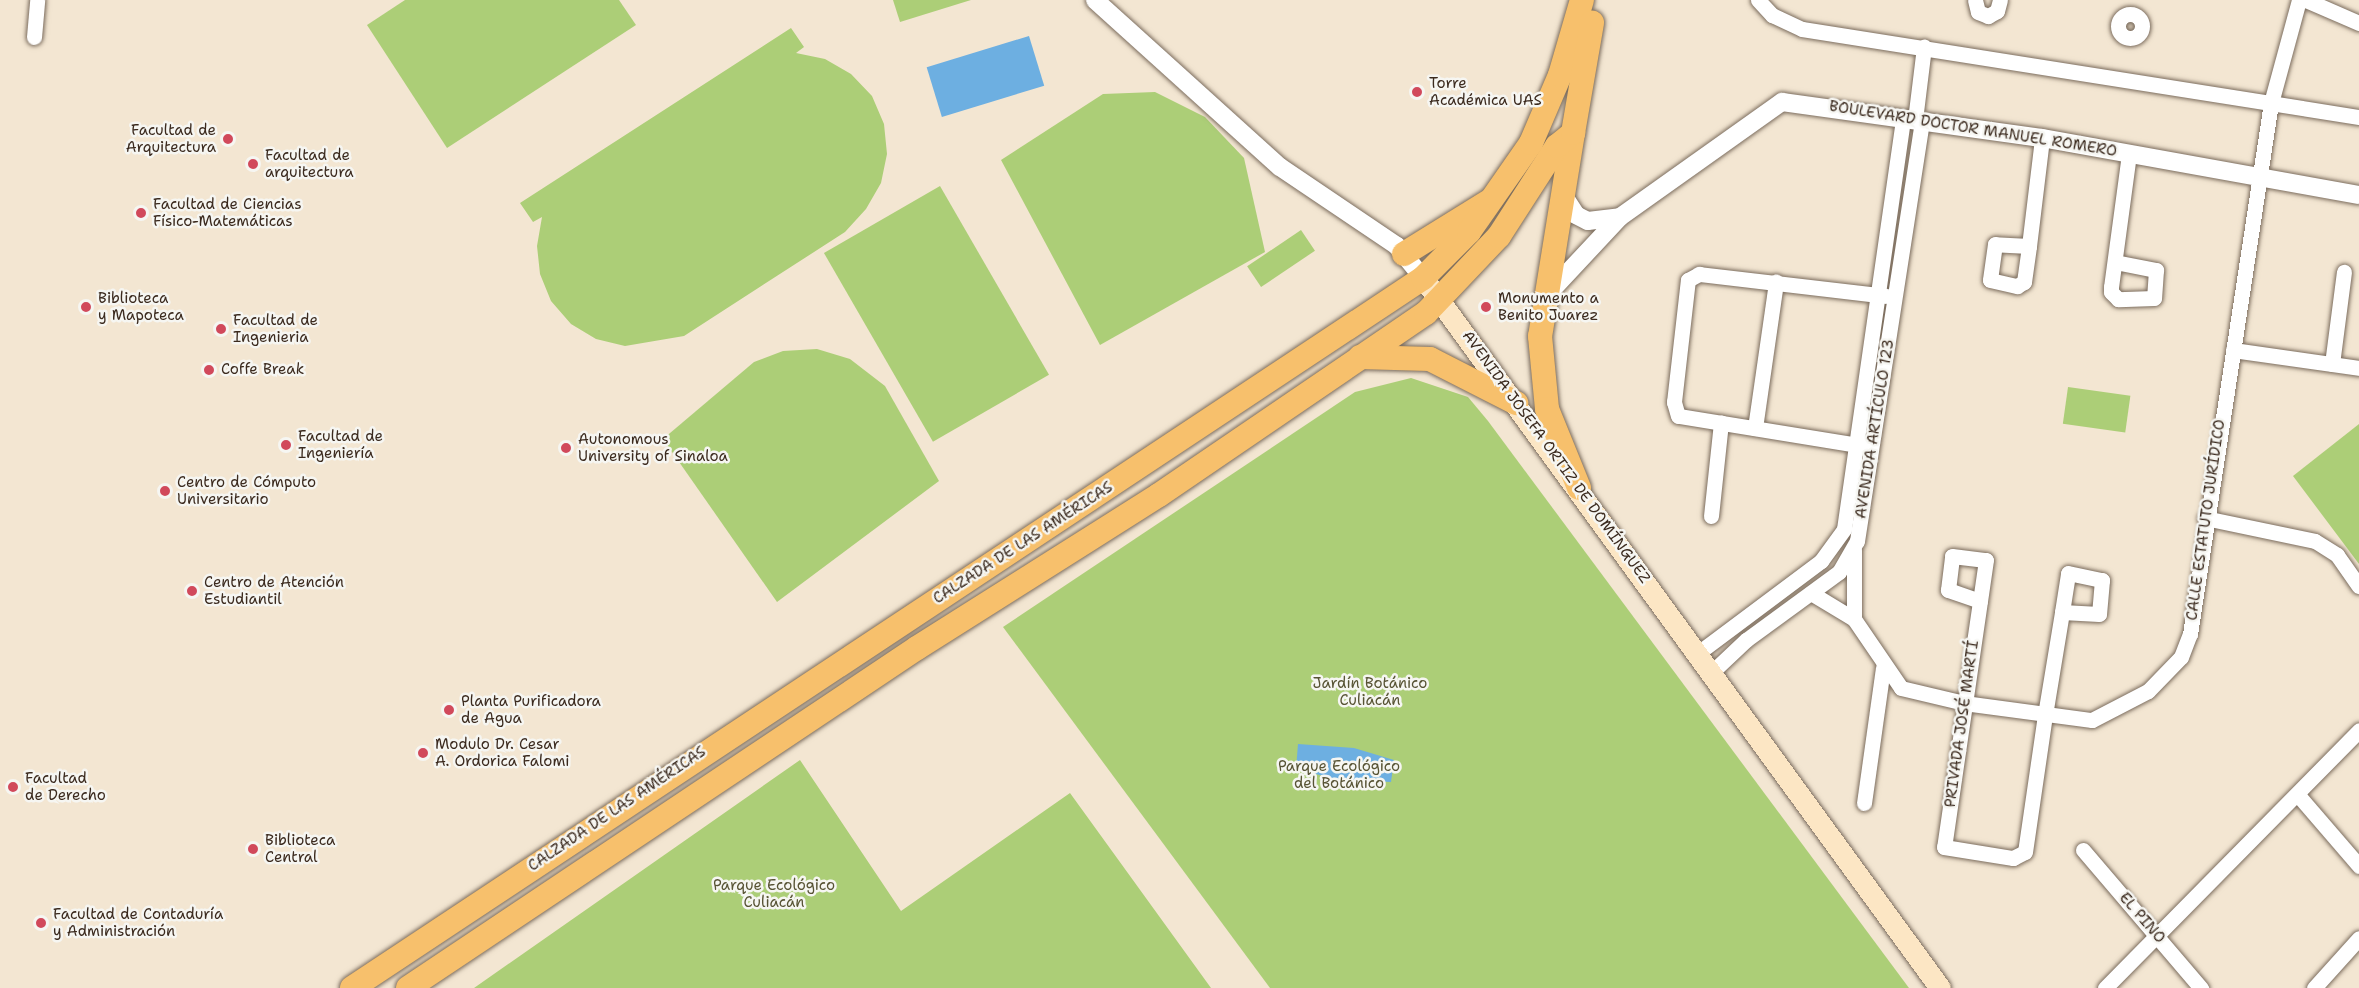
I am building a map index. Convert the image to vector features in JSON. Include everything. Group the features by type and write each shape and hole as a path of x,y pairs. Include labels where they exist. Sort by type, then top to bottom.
{"main road":[{"name":"CALZADA DE LAS AMÉRICAS","path":"352,988 1423,278 1493,200 1531,143 1560,75 1582,0"},
{"path":"1579,488 1545,399 1540,336 1597,0"},
{"name":"CALZADA DE LAS AMÉRICAS","path":"408,988 917,648 1159,495 1440,300 1499,236 1557,146 1573,133"},
{"path":"1404,254 1493,200"},
{"name":"AVENIDA JOSEFA ORTIZ DE DOMÍNGUEZ","path":"1423,278 1579,488 1940,988"},
{"path":"1360,357 1430,359 1516,403"}],"street":[{"path":"34,37 37,0"},
{"name":"AVENIDA JOSEFA ORTIZ DE DOMÍNGUEZ","path":"1095,0 1280,167 1404,254 1423,278"},
{"path":"1758,0 1772,15 1802,29 2359,117"},
{"path":"1975,0 1978,12 1988,16 1997,11 2000,0"},
{"name":"CALLE ESTATUTO JURÍDICO","path":"1854,619 1883,668 1910,692 1964,703 2079,720 2110,714 2148,691 2175,664 2190,634 2205,518 2262,175 2271,103 2299,0"},
{"path":"2306,0 2359,23"},
{"path":"1913,120 1924,47"},
{"name":"BOULEVARD DOCTOR MANUEL ROMERO","path":"1545,297 1620,217 1782,102 2042,138 2262,175 2359,195"},
{"name":"AVENIDA ARTÍCULO 123","path":"1698,653 1830,552 1844,529 1876,294 1913,120"},
{"name":"AVENIDA ARTÍCULO 123","path":"1712,672 1746,640 1839,572 1854,550 1874,447 1895,297 1913,120"},
{"path":"2029,246 1995,244 1990,280 2017,286 2024,282 2029,246 2042,138"},
{"path":"2115,262 2152,269 2158,275 2156,294 2149,302 2113,296 2115,262 2129,153"},
{"path":"1565,198 1576,215 1588,220 1620,217"},
{"path":"2332,364 2344,272"},
{"path":"1874,447 1686,419 1674,410 1688,280 1699,274 1895,297"},
{"path":"1755,428 1776,282"},
{"path":"2233,350 2359,368"},
{"path":"1711,516 1721,423"},
{"path":"2205,518 2315,541 2337,555 2359,586"},
{"path":"1854,550 1854,619"},
{"path":"2045,715 2068,573 2102,580 2100,611 2092,618 2062,612"},
{"path":"1811,593 1854,619"},
{"name":"PRIVADA JOSÉ MARTÍ","path":"1980,601 1944,847 2023,855 2045,715"},
{"path":"1864,803 1883,668"},
{"path":"2105,988 2298,795 2359,730"},
{"path":"2298,795 2359,866"},
{"name":"EL PINO","path":"2083,850 2200,988"},
{"path":"2314,988 2359,938"}],"green space":[{"path":"405,0 619,0 636,25 447,148 367,25"},
{"path":"893,0 971,0 900,22"},
{"path":"791,28 804,47 796,53 825,59 851,74 872,96 884,124 887,154 881,183 866,209 845,232 684,336 625,346 596,339 571,324 551,301 540,274 537,246 542,217 533,222 520,203"},
{"path":"1155,92 1205,117 1244,158 1265,252 1100,345 1001,160 1103,94"},
{"path":"940,186 1049,375 933,442 824,253"},
{"path":"1301,230 1315,251 1261,287 1247,266"},
{"path":"817,349 850,359 885,386 939,481 777,602 663,439 754,362 783,351"},
{"name":"Jardín Botánico Culiacán","path":"1411,378 1468,397 1488,421 1909,988 1270,988 1003,627 1355,392"},
{"path":"2068,387 2130,396 2125,432 2063,424"},
{"path":"2359,424 2359,564 2293,476"},
{"name":"Parque Ecológico Culiacán","path":"800,760 901,911 1070,793 1211,988 474,988"}],"water":[{"path":"1029,36 1044,86 942,117 927,67"},
{"path":"1298,744 1354,748 1394,760 1391,782 1339,780 1296,769"}],"place":[{"name":"Torre Académica UAS","path":"1417,92"},
{"name":"Facultad de Arquitectura","path":"228,139"},
{"name":"Facultad de arquitectura","path":"253,164"},
{"name":"Facultad de Ciencias Físico-Matemáticas","path":"141,213"},
{"name":"Biblioteca y Mapoteca","path":"86,307"},
{"name":"Monumento a Benito Juarez","path":"1486,307"},
{"name":"Facultad de Ingenieria","path":"221,329"},
{"name":"Coffe Break","path":"209,370"},
{"name":"Facultad de Ingeniería","path":"286,445"},
{"name":"Autonomous University of Sinaloa","path":"566,448"},
{"name":"Centro de Cómputo Universitario","path":"165,491"},
{"name":"Centro de Atención Estudiantil","path":"192,591"},
{"name":"Planta Purificadora de Agua","path":"449,710"},
{"name":"Modulo Dr. Cesar A. Ordorica Falomi","path":"423,753"},
{"name":"Facultad de Derecho","path":"13,787"},
{"name":"Biblioteca Central","path":"253,849"},
{"name":"Facultad de Contaduría y Administración","path":"41,923"}],"park label":[{"name":"Parque Ecológico del Botánico","path":"1339,774"}]}
